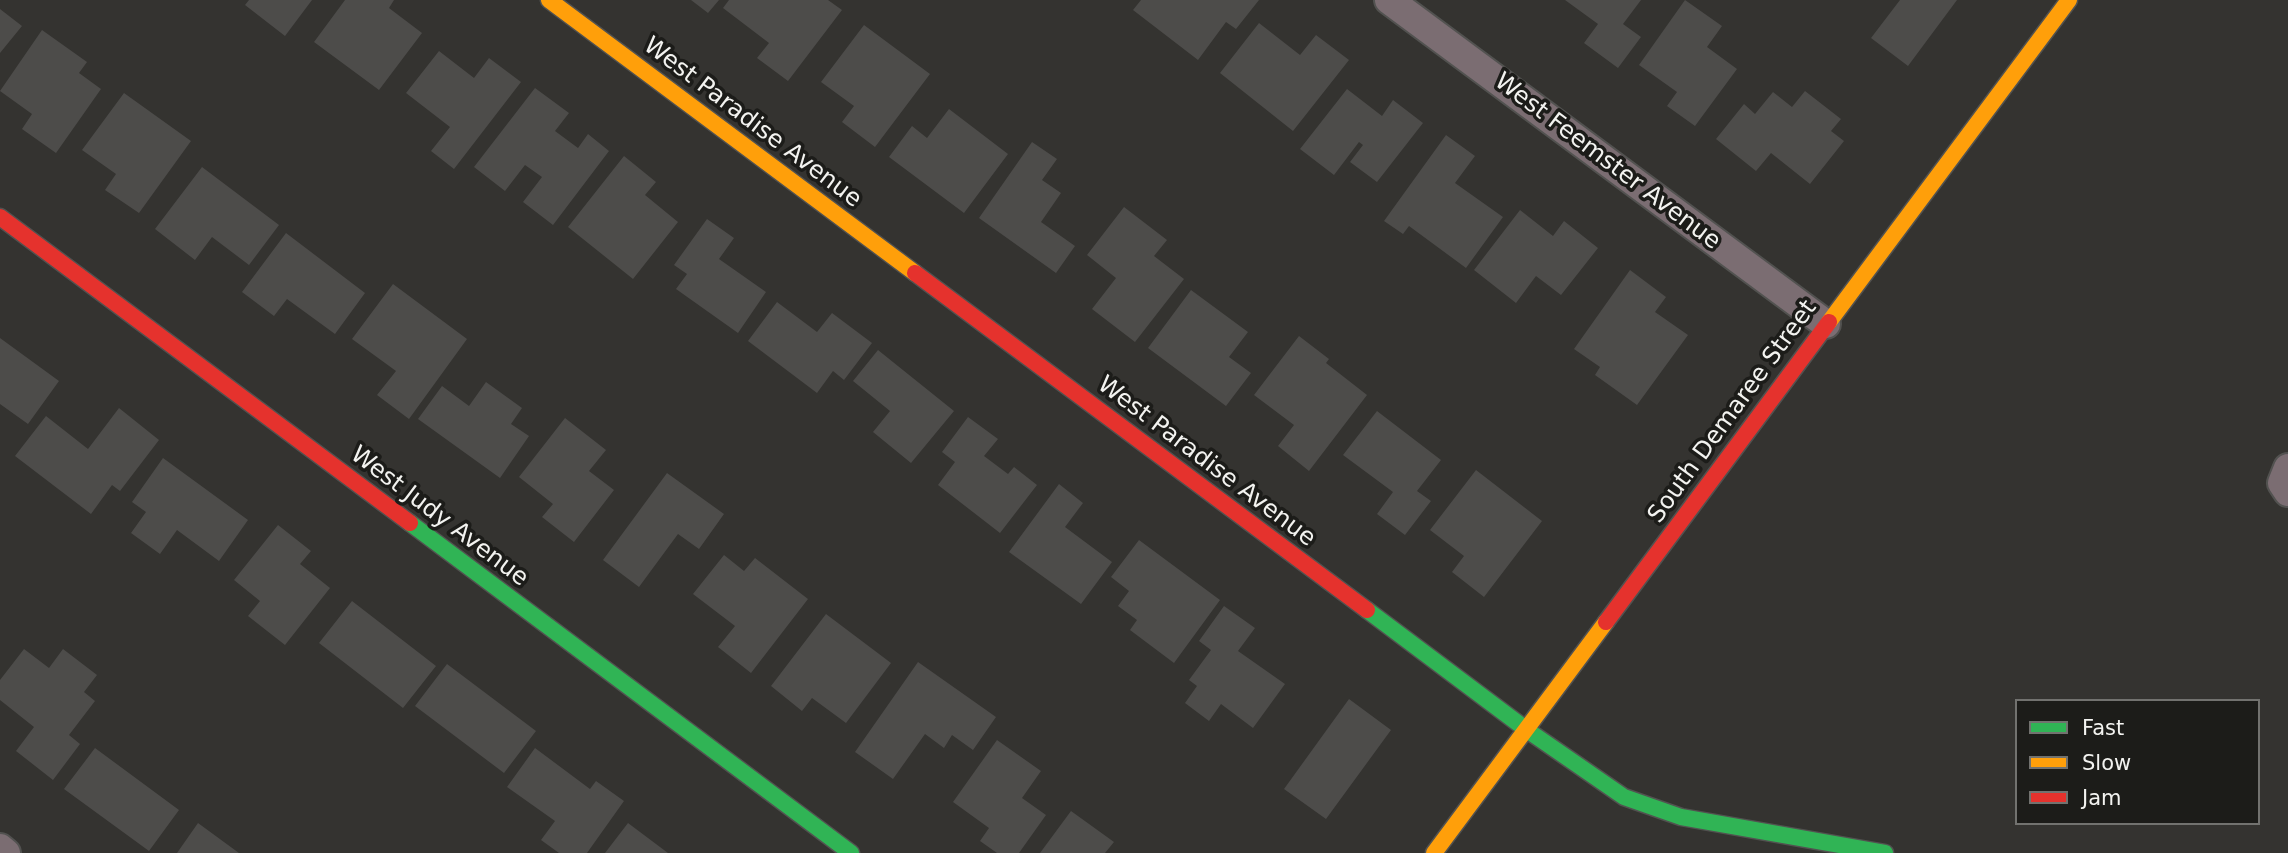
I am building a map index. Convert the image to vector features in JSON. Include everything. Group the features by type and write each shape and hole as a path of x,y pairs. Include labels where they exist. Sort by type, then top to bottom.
{"street":[{"name":"West Paradise Avenue","path":"549,0 1527,730 1624,797 1681,817 1885,853"},
{"name":"West Feemster Avenue","path":"1389,0 1826,324"},
{"name":"South Demaree Street","path":"1434,853 2069,0"},
{"name":"West Judy Avenue","path":"0,217 851,853"},
{"path":"0,848 6,853"}],"building":[{"path":"249,0 312,0 285,36 245,5"},
{"path":"345,0 394,0 389,8 422,33 379,90 314,42"},
{"path":"691,0 719,0 708,13"},
{"path":"729,0 828,0 842,10 788,81 757,58 769,43 723,8"},
{"path":"1141,0 1259,0 1236,29 1226,22 1198,60 1133,10"},
{"path":"1565,0 1641,0 1623,24 1641,37 1618,68 1584,43 1598,24"},
{"path":"1685,0 1722,26 1707,47 1737,69 1695,126 1667,106 1677,92 1639,65"},
{"path":"1900,0 1957,0 1908,66 1871,38"},
{"path":"0,9 22,26 0,53"},
{"path":"1259,23 1300,55 1316,35 1349,60 1293,131 1220,73"},
{"path":"864,25 930,74 875,147 842,122 854,106 821,82"},
{"path":"42,30 87,62 79,73 101,89 56,153 22,129 32,114 0,91"},
{"path":"439,51 474,78 489,58 521,82 454,169 431,151 450,127 406,93"},
{"path":"535,88 569,113 555,131 578,148 588,134 609,151 553,225 523,202 542,177 525,165 505,191 474,167"},
{"path":"1347,89 1382,116 1393,100 1423,123 1377,182 1350,162 1363,145 1359,142 1334,175 1300,149"},
{"path":"1805,91 1841,119 1831,131 1844,141 1810,184 1771,153 1756,171 1716,139 1744,104 1755,114 1773,92 1792,107"},
{"path":"124,93 191,141 139,213 105,190 116,174 82,150"},
{"path":"949,109 1008,154 964,213 889,157 912,126 927,138"},
{"path":"1446,135 1475,156 1455,183 1503,217 1466,268 1409,226 1403,234 1384,221"},
{"path":"1032,142 1057,159 1042,180 1061,193 1041,222 1075,246 1056,273 979,218"},
{"path":"624,156 656,182 645,195 678,222 633,279 568,227"},
{"path":"202,167 279,225 249,265 212,237 195,260 155,229"},
{"path":"1124,207 1167,240 1154,256 1184,279 1135,342 1092,309 1116,278 1087,255"},
{"path":"1520,210 1553,236 1564,221 1598,248 1561,295 1536,276 1516,303 1474,270"},
{"path":"707,219 734,238 719,259 766,292 738,333 676,289 687,274 674,265"},
{"path":"286,233 365,293 335,334 287,299 274,316 242,292"},
{"path":"1630,270 1666,297 1655,312 1688,335 1637,405 1595,375 1600,367 1574,349"},
{"path":"393,284 467,339 409,419 377,395 396,371 352,339"},
{"path":"1191,290 1248,332 1229,357 1251,373 1226,406 1148,348"},
{"path":"777,302 817,332 832,313 872,343 844,380 833,371 817,393 748,341"},
{"path":"1299,336 1329,359 1326,363 1367,395 1309,471 1278,446 1294,425 1254,395"},
{"path":"0,338 59,381 28,424 0,404"},
{"path":"878,350 954,411 911,463 873,432 890,411 853,381"},
{"path":"486,382 522,408 511,424 529,436 500,478 418,419 442,386 469,406"},
{"path":"119,408 159,440 120,491 112,485 91,514 15,456 46,416 88,449"},
{"path":"1377,411 1441,460 1417,491 1431,501 1405,535 1377,514 1393,492 1343,455"},
{"path":"968,417 998,439 984,456 1008,474 1014,467 1037,485 1000,533 938,485 955,462 942,452"},
{"path":"565,418 606,450 589,471 614,490 574,542 542,517 553,504 519,477"},
{"path":"163,458 248,520 219,561 177,530 160,554 131,533 146,512 132,502"},
{"path":"1476,470 1542,521 1484,597 1452,572 1464,556 1430,530"},
{"path":"667,473 724,514 699,549 678,534 639,587 603,560"},
{"path":"1059,484 1083,503 1065,527 1112,562 1081,604 1009,552"},
{"path":"278,525 311,551 300,564 330,588 285,645 248,616 260,601 234,580"},
{"path":"1139,540 1220,600 1174,663 1130,630 1137,620 1118,606 1129,591 1111,577"},
{"path":"724,555 744,571 755,558 808,599 751,673 718,647 735,626 693,594"},
{"path":"352,601 436,666 403,708 319,643"},
{"path":"1224,606 1255,628 1238,651 1285,684 1253,728 1221,704 1209,721 1185,703 1197,686 1189,680 1211,650 1199,641"},
{"path":"826,614 891,663 846,723 812,698 802,711 771,686"},
{"path":"24,649 49,668 63,649 97,675 84,692 95,701 69,735 80,744 53,780 16,751 34,727 0,700 0,680"},
{"path":"918,662 996,717 973,750 952,735 944,748 925,734 893,779 855,752"},
{"path":"447,664 536,731 504,773 415,706"},
{"path":"1349,699 1391,730 1326,819 1284,789"},
{"path":"997,740 1041,771 1022,798 1046,815 1019,853 997,853 980,841 989,828 953,802"},
{"path":"95,748 179,810 149,851 64,789"},
{"path":"535,748 590,789 596,781 624,801 587,853 559,853 541,840 555,821 507,787"},
{"path":"1071,811 1114,842 1105,853 1040,853"},
{"path":"198,823 239,853 177,853"},
{"path":"628,823 668,853 605,853"}],"traffic: fast":[{"path":"410,523 851,853"},
{"path":"1367,610 1527,730 1624,797 1681,817 1885,853"}],"traffic: slow":[{"path":"549,0 915,273"},
{"path":"1829,322 2069,0"},
{"path":"1434,853 1606,622"}],"traffic: jam":[{"path":"0,217 410,523"},
{"path":"915,273 1367,610"},
{"path":"1606,622 1829,322"}]}
